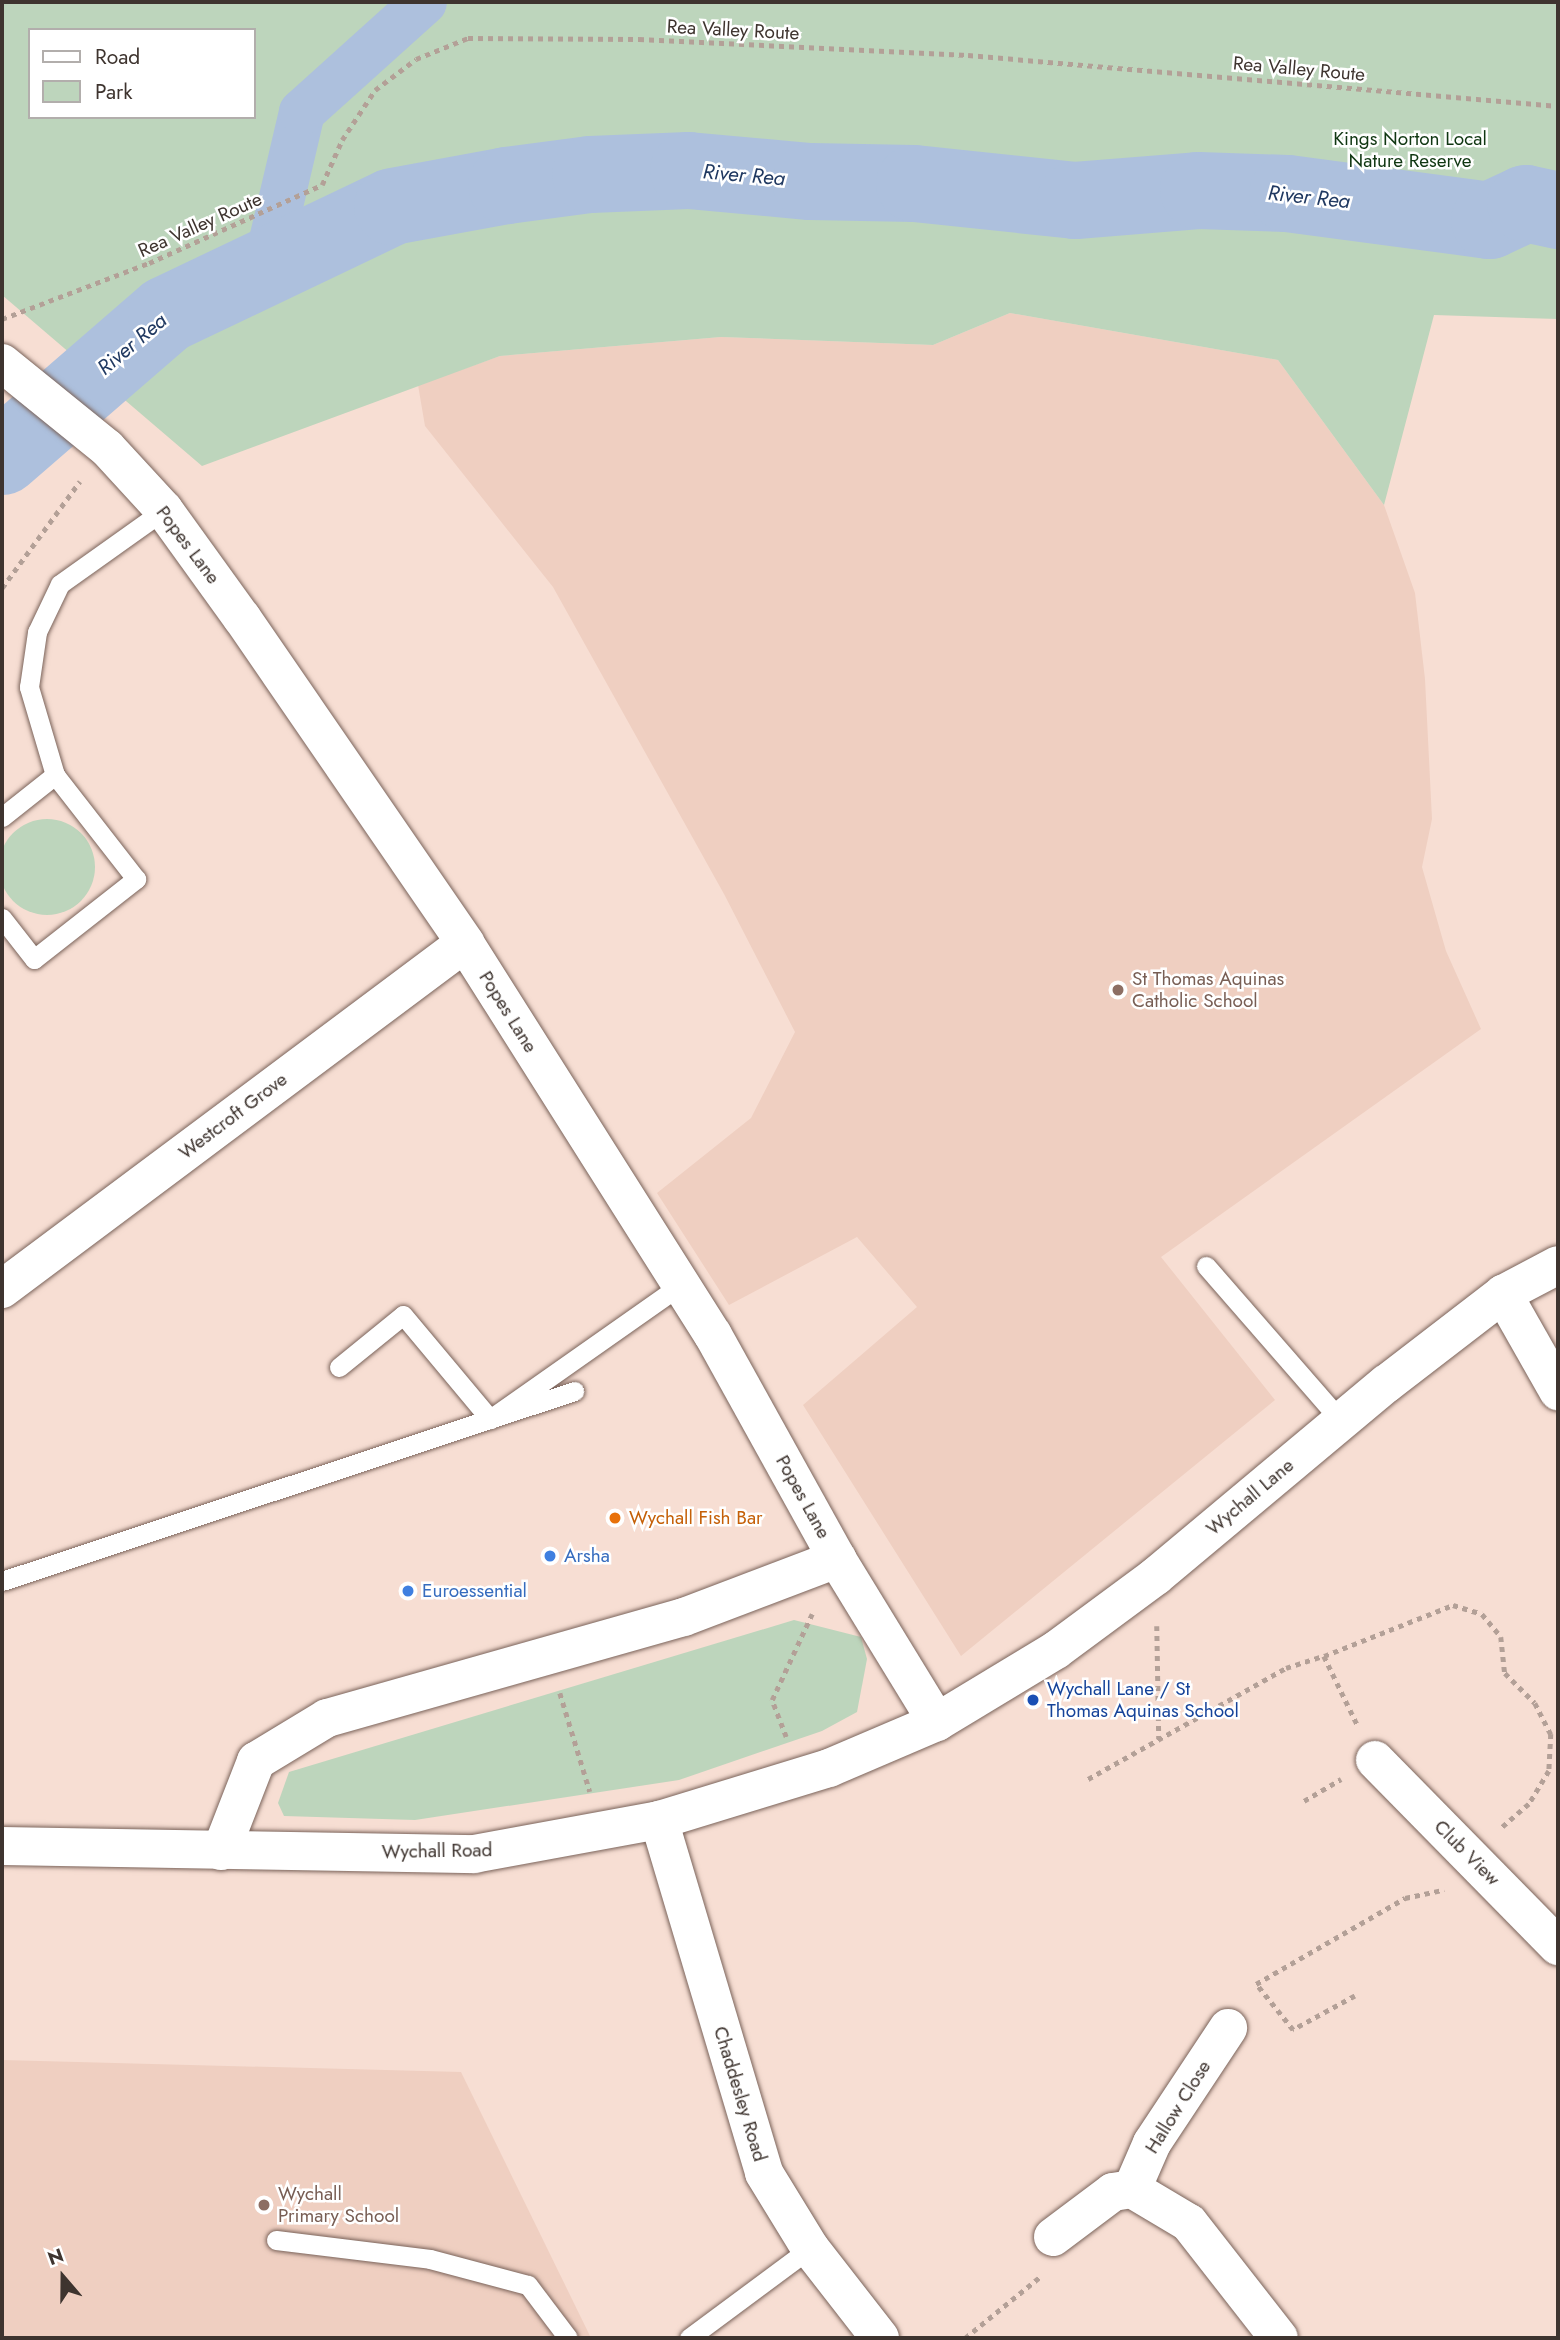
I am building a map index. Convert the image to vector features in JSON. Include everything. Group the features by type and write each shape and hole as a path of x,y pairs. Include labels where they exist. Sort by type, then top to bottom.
{"street":[{"name":"Popes Lane","path":"2,363 101,443 152,497 464,943 681,1285 837,1559 937,1722"},
{"name":"Westcroft Grove","path":"2,1289 464,943"},
{"name":"Wychall Lane","path":"937,1722 1056,1650 1145,1584 1341,1422 1503,1294 1558,1265"},
{"path":"1503,1294 1558,1391"},
{"path":"221,1850 256,1761 316,1725 684,1617 837,1559"},
{"name":"Wychall Road","path":"2,1846 474,1854 602,1833 659,1820 829,1768 937,1722"},
{"name":"Club View","path":"1375,1760 1558,1946"},
{"name":"Chaddesley Road","path":"659,1820 765,2173 810,2248 880,2338"},
{"name":"Hallow Close","path":"1132,2189 1152,2143 1228,2028"},
{"path":"1053,2237 1113,2192 1132,2189 1189,2224 1279,2338"}],"lane":[{"path":"2,918 34,959 136,879 55,775 29,687 37,632 60,584 152,497"},
{"path":"2,817 55,775"},
{"path":"1206,1266 1341,1422"},
{"path":"491,1419 681,1285"},
{"path":"339,1367 403,1315 491,1419"},
{"path":"2,1581 574,1391"},
{"path":"276,2240 430,2259 528,2285 568,2338"},
{"path":"689,2338 810,2248"}],"path":[{"name":"Rea Valley Route","path":"2,319 212,236 322,185 348,131 375,90 416,59 478,38 639,39 968,55 1558,106"},
{"path":"2,587 101,443"},
{"path":"800,1775 772,1700 837,1559"},
{"path":"1088,1779 1286,1668 1324,1656 1453,1605 1482,1614 1501,1637 1505,1673 1535,1703 1551,1734 1549,1771 1529,1804 1480,1867 1405,1898 1256,1984 1293,2030 1355,1996"},
{"path":"548,1656 602,1833"},
{"path":"1324,1656 1375,1760"},
{"path":"1158,1665 1159,1739"},
{"path":"965,2338 971,2337 1049,2269 1053,2237"}],"shaded area":[{"name":"St Thomas Aquinas Catholic School","path":"1010,313 1278,360 1384,505 1415,593 1425,679 1432,819 1422,867 1446,951 1481,1029 1161,1257 1275,1400 961,1656 803,1405 917,1307 857,1237 729,1305 657,1193 751,1118 795,1032 724,894 553,587 425,426 418,385 500,356 721,337 933,345"},
{"name":"Wychall Primary School","path":"2,2060 461,2072 591,2338 2,2338"}],"green space":[{"name":"Kings Norton Local Nature Reserve","path":"2,2 1558,2 1558,319 1434,315 1384,505 1278,360 1010,313 933,345 721,337 500,356 202,466 2,295"},
{"path":"47,819 65,823 81,833 91,849 95,867 91,885 81,901 65,911 47,915 29,911 13,901 3,885 -1,867 3,849 13,833 29,823"},
{"path":"794,1620 861,1637 867,1659 857,1712 822,1731 679,1780 415,1820 284,1816 278,1803 289,1772"}],"waterway":[{"path":"265,270 302,112 424,2"},
{"name":"River Rea","path":"2,456 166,314 392,206 506,185 590,174 688,170 810,181 914,183 1075,200 1198,190 1287,193 1489,220 1525,203 1558,210"}],"place":[{"name":"St Thomas Aquinas Catholic School","path":"1118,990"},
{"name":"Wychall Fish Bar","path":"615,1518"},
{"name":"Arsha","path":"550,1556"},
{"name":"Euroessential","path":"408,1591"},
{"name":"Wychall Lane / St Thomas Aquinas School","path":"1033,1700"},
{"name":"Wychall Primary School","path":"264,2205"}]}
